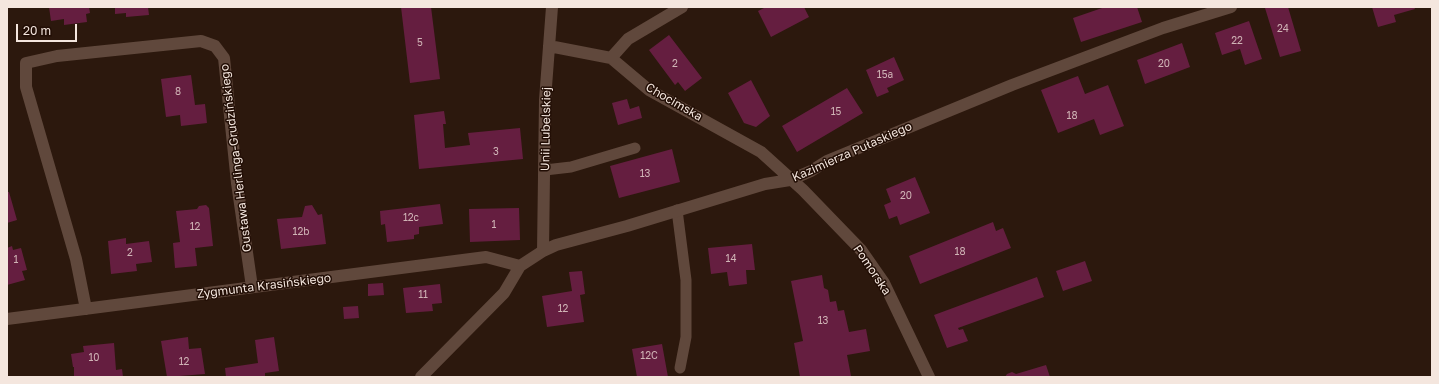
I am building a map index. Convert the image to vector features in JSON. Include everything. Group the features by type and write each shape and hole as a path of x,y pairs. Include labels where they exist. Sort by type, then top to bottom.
{"street":[{"name":"Unii Lubelskiej","path":"543,251 545,100 552,7"},
{"path":"611,58 628,39 682,7"},
{"name":"Kazimierza Pułaskiego","path":"421,377 504,293 520,266 543,251 556,245 765,184 790,180 845,153 1005,87 1163,28 1231,7"},
{"name":"Gustawa Herlinga-Grudzińskiego","path":"86,309 76,259 26,87 26,63 57,56 201,41 215,46 224,58 237,183 252,287"},
{"name":"Chocimska","path":"549,46 611,58 649,90 761,152 790,180"},
{"name":"Pomorska","path":"790,180 803,190 861,250 884,283 929,377"},
{"name":"Zygmunta Krasińskiego","path":"7,319 486,257 520,266"}],"lane":[{"path":"545,170 571,167 635,148"},
{"path":"677,210 686,280 686,337 680,368"}],"building":[{"path":"49,7 89,7 90,13 86,14 87,22 64,25 64,19 51,21"},
{"path":"115,7 148,7 149,15 126,17 126,13 115,14"},
{"path":"401,7 431,7 440,79 410,83"},
{"path":"766,7 804,7 809,17 771,37 758,11"},
{"path":"1105,7 1137,7 1142,22 1081,42 1073,18"},
{"path":"1288,7 1301,51 1280,57 1265,8"},
{"path":"1372,7 1414,7 1415,9 1394,15 1396,22 1378,27"},
{"path":"1249,21 1262,59 1245,65 1240,49 1222,55 1215,33"},
{"path":"669,35 702,78 685,91 678,82 675,85 649,50"},
{"path":"1182,43 1190,67 1145,84 1137,60"},
{"path":"894,57 904,80 887,88 889,92 877,97 866,70"},
{"path":"191,75 195,105 205,104 207,123 181,126 180,115 166,117 161,79"},
{"path":"1078,76 1085,94 1108,85 1124,126 1100,135 1094,119 1058,133 1041,90"},
{"path":"751,80 770,116 756,127 744,123 728,93"},
{"path":"847,88 863,113 797,152 782,126"},
{"path":"627,99 630,109 639,106 642,118 618,125 612,103"},
{"path":"444,111 446,124 443,124 445,148 470,145 468,133 520,128 523,159 419,169 414,115"},
{"path":"672,149 680,182 619,198 610,166"},
{"path":"915,177 930,213 900,225 897,216 889,219 884,205 891,202 886,189"},
{"path":"7,192 9,192 17,220 7,223"},
{"path":"440,204 443,224 419,227 419,234 414,235 414,239 387,242 385,224 381,225 380,211"},
{"path":"206,205 209,208 213,246 195,248 197,266 175,268 173,243 180,242 176,211 197,209 199,206"},
{"path":"312,205 318,215 322,214 326,244 281,249 277,219 302,217 305,206"},
{"path":"519,208 520,240 470,242 469,209"},
{"path":"993,222 996,231 1003,228 1011,248 920,284 909,256"},
{"path":"126,238 126,244 149,241 152,262 136,264 137,271 111,274 108,241"},
{"path":"752,244 755,270 746,270 747,284 729,286 727,272 711,274 708,248"},
{"path":"12,246 13,250 21,248 27,270 22,271 25,280 7,285 7,248"},
{"path":"1085,261 1092,281 1063,291 1056,271"},
{"path":"582,271 585,294 580,295 584,322 547,327 542,296 572,291 569,272"},
{"path":"822,275 824,288 828,290 830,302 836,301 838,311 844,310 849,332 866,329 870,351 847,355 851,376 800,377 794,343 803,341 791,281"},
{"path":"1037,277 1044,297 958,328 959,330 963,329 968,341 947,348 934,315"},
{"path":"383,283 384,295 368,296 368,284"},
{"path":"440,284 442,303 432,304 433,311 406,313 403,288"},
{"path":"358,306 359,318 344,319 343,307"},
{"path":"188,337 189,349 201,348 205,374 167,377 161,341"},
{"path":"274,337 279,371 265,373 265,377 226,377 225,368 258,363 255,340"},
{"path":"114,343 116,370 122,369 123,377 74,377 74,367 71,354 84,352 83,346"},
{"path":"662,344 668,377 637,377 632,349"},
{"path":"1046,365 1050,377 1005,377 1007,374 1012,372 1016,374"}]}
